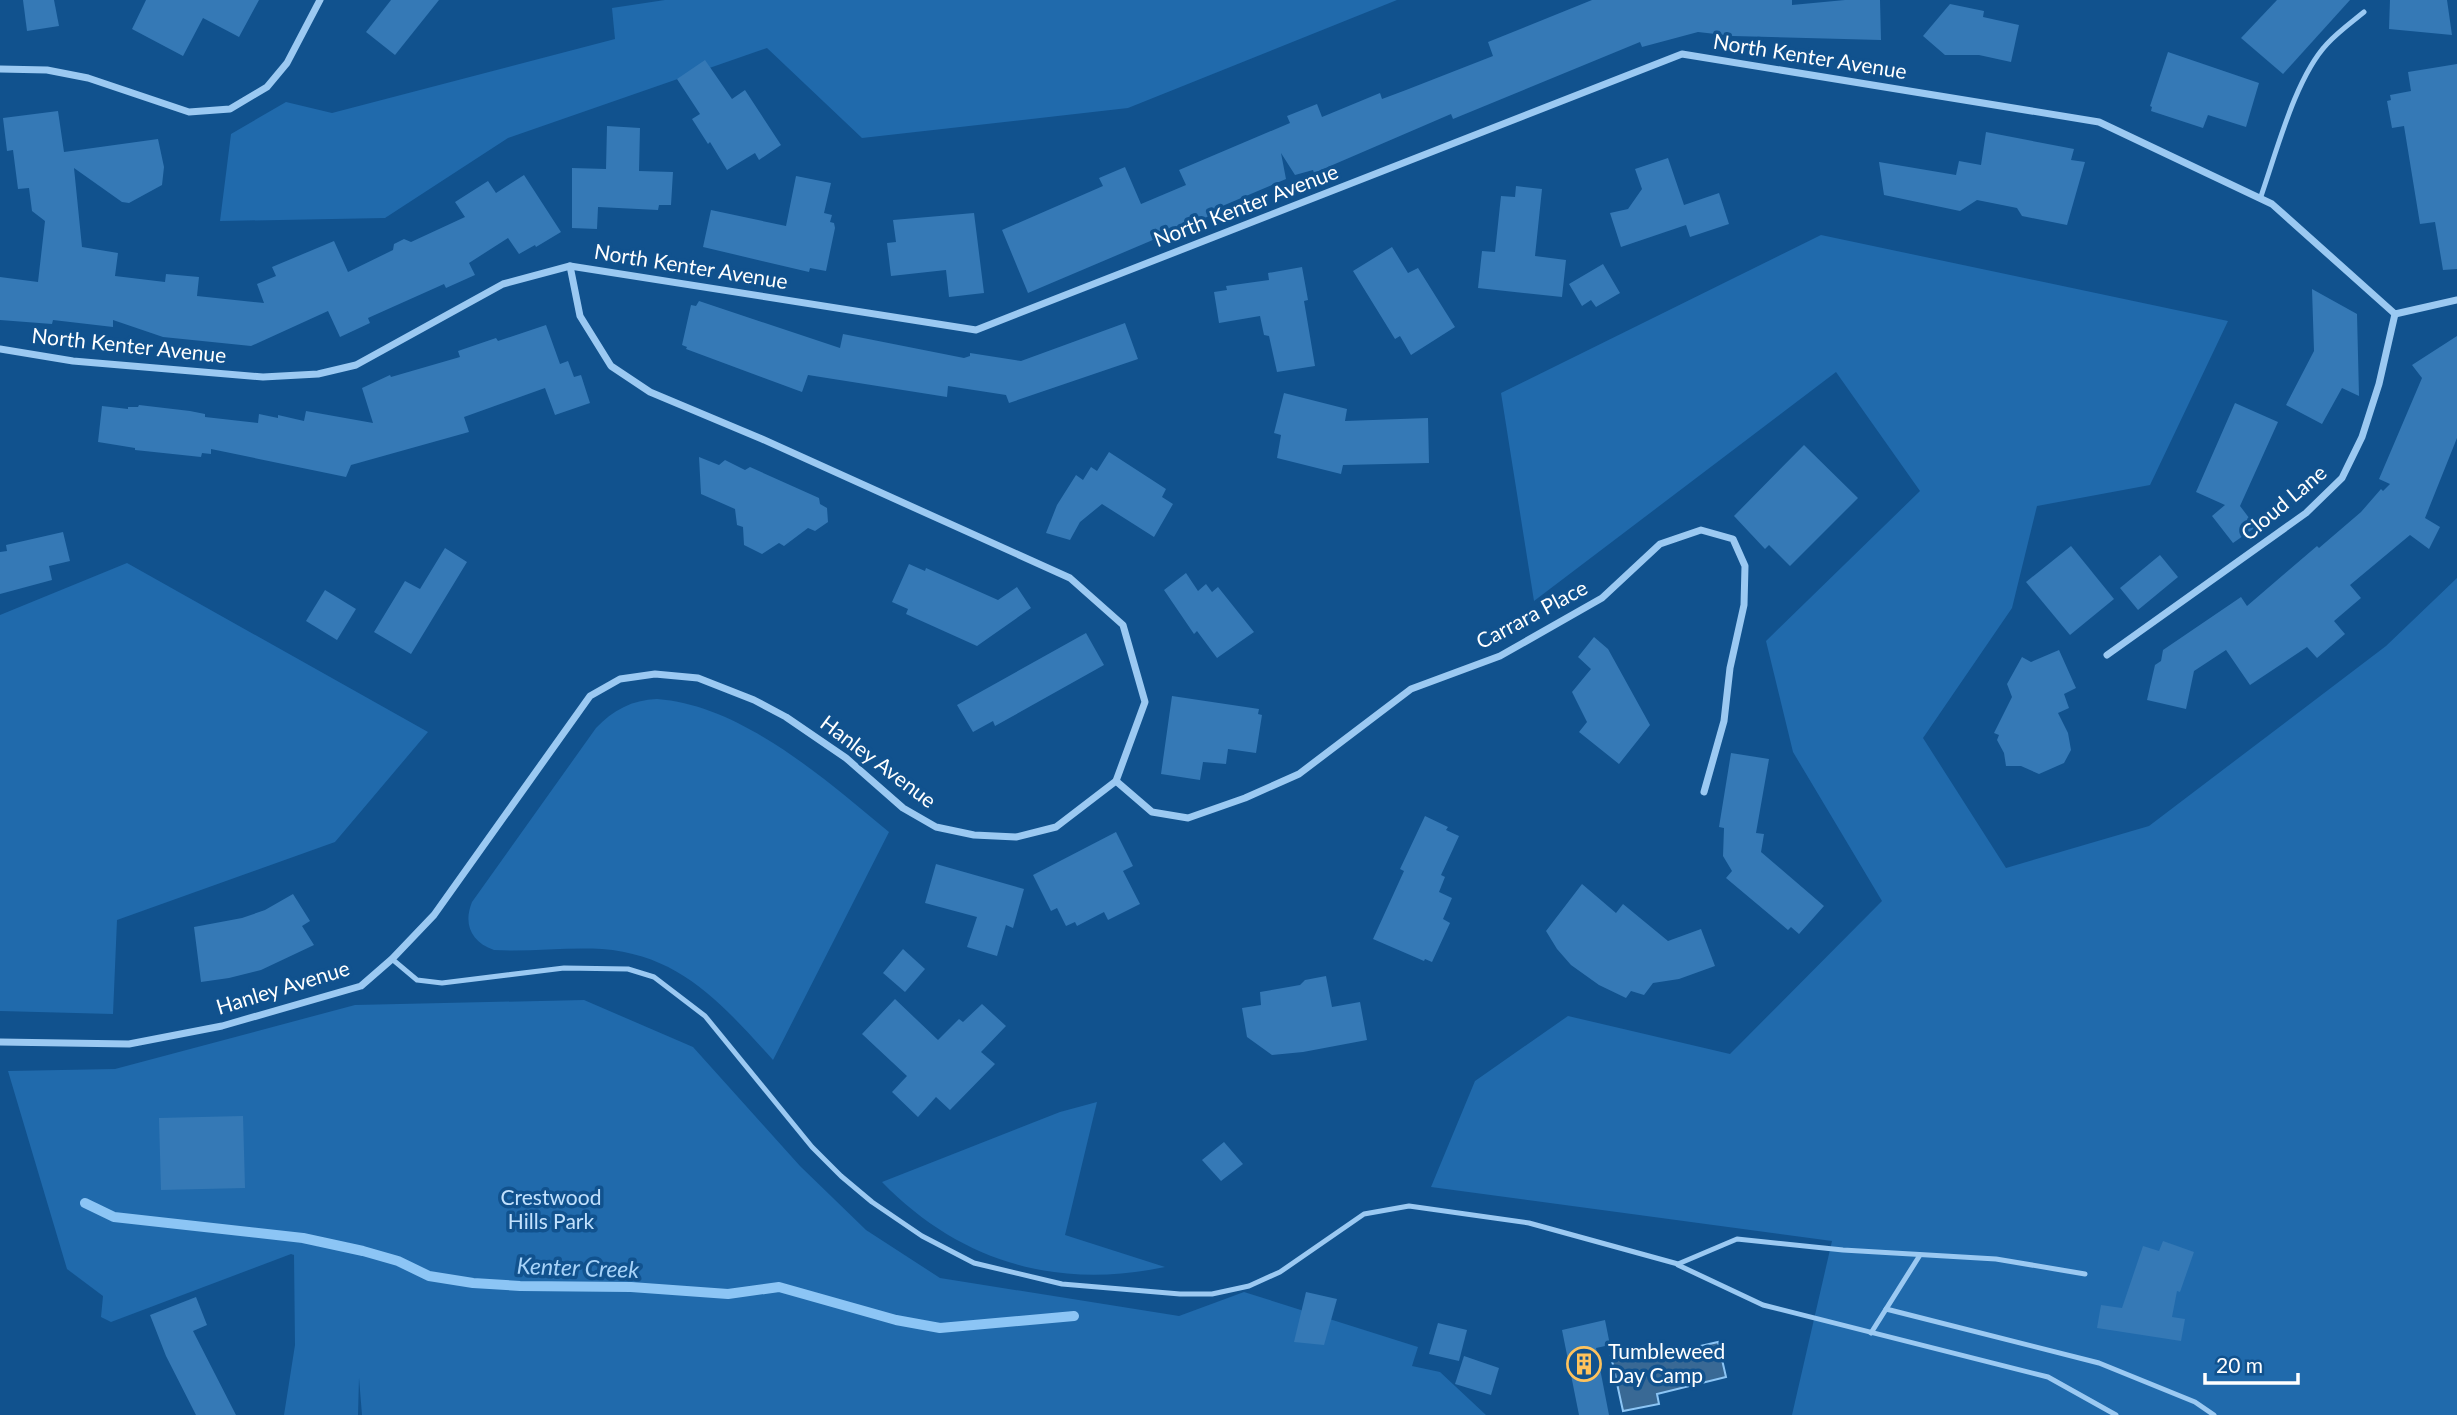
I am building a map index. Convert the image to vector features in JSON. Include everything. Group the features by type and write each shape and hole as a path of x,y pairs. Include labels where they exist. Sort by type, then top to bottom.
{"street":[{"path":"0,69 47,69 88,78 189,112 230,109 267,87 287,63 320,0"},
{"name":"North Kenter Avenue","path":"0,349 73,360 263,377 318,374 356,365 503,284 570,266 976,330 1682,54 2099,122 2272,204 2395,314"},
{"path":"570,266 580,316 611,366 650,392 762,439 1070,578 1123,625 1145,702 1116,780"},
{"path":"2395,314 2457,300"},
{"name":"Cloud Lane","path":"2107,655 2306,513 2342,478 2362,437 2379,384 2395,314"},
{"name":"Carrara Place","path":"1116,780 1152,812 1188,818 1245,798 1299,774 1411,689 1500,656 1602,598 1660,544 1701,530 1733,539 1745,566 1744,605 1730,668 1724,720 1704,792"},
{"name":"Hanley Avenue","path":"0,1042 129,1044 222,1026 361,986 392,959 434,915 590,695 620,679 655,674 698,678 754,700 786,717 846,758 903,808 936,827 974,835 1016,837 1056,827 1116,780"}],"lane":[{"path":"2260,199 2297,96 2315,60 2327,44 2364,12"},
{"path":"392,959 418,980 442,983 564,968 628,969 654,977 705,1016 812,1147 841,1176 922,1236 974,1263 1062,1283 1167,1293 1212,1294 1249,1286 1280,1272 1364,1214 1409,1206 1529,1223 1678,1264 1763,1305 2048,1377 2116,1415"},
{"path":"1678,1264 1737,1239 1843,1250 1996,1259 2085,1274"},
{"path":"1871,1333 1920,1255"},
{"path":"1886,1309 2099,1363 2194,1402 2214,1415"}],"green space":[{"path":"665,0 1397,0 1128,108 862,138 767,48 508,138 385,218 220,221 231,134 286,102 332,113 615,39 612,8"},
{"path":"1821,235 2228,321 2150,485 2037,506 2012,608 1923,738 2006,868 2149,826 2386,646 2457,578 2457,1415 1792,1415 1832,1241 1431,1187 1475,1081 1568,1016 1730,1054 1882,901 1793,752 1766,641 1920,491 1836,372 1534,601 1501,393"},
{"path":"127,563 428,732 335,842 117,920 113,1014 0,1011 0,615"},
{"path":"657,699 689,704 751,730 810,769 889,832 773,1060 718,1002 678,972 655,961 630,953 602,949 494,950 475,937 469,925 472,902 596,728 624,707 639,701"},
{"name":"Crestwood Hills Park","path":"584,1000 693,1047 800,1166 866,1230 940,1278 1179,1316 1244,1292 1418,1347 1412,1366 1440,1372 1486,1415 362,1415 359,1378 358,1415 284,1415 295,1345 294,1255 111,1322 101,1317 103,1296 67,1269 8,1071 115,1069 355,1005"},
{"path":"1097,1102 1065,1235 1165,1267 1086,1275 1012,1263 977,1250 944,1232 912,1210 882,1182 1060,1112"}],"shaded area":[{"path":"1718,1342 1726,1377 1657,1394 1659,1404 1623,1411 1611,1356 1646,1347 1648,1358"}],"building":[{"path":"23,0 54,0 59,26 27,31"},
{"path":"146,0 259,0 239,37 203,18 183,56 132,29"},
{"path":"391,0 439,0 395,55 366,32"},
{"path":"1592,0 1792,0 1792,5 1880,0 1881,40 1733,36 1698,32 1642,47 1640,42 1453,119 1451,114 1314,173 1313,170 1295,175 1281,153 1286,179 1220,207 1221,211 1028,293 1002,230 1103,186 1099,178 1125,167 1141,204 1186,185 1179,170 1290,123 1287,116 1317,104 1322,117 1380,93 1382,99 1406,90 1493,56 1488,42"},
{"path":"2277,0 2350,0 2283,74 2241,38"},
{"path":"2390,0 2447,0 2452,35 2389,29"},
{"path":"1950,4 1984,11 1983,17 2019,25 2011,62 1979,55 1945,55 1923,36"},
{"path":"2168,52 2259,83 2246,127 2208,115 2203,128 2151,111 2150,106"},
{"path":"705,60 732,99 745,90 781,145 759,160 755,153 727,170 692,119 700,114 677,79"},
{"path":"2457,64 2457,269 2443,270 2435,222 2420,224 2404,126 2392,128 2387,101 2391,100 2390,95 2411,91 2408,72"},
{"path":"58,111 64,152 158,139 164,167 162,185 129,203 122,202 74,168 82,247 118,253 115,276 165,282 166,274 199,277 197,296 264,303 257,284 276,276 272,267 334,241 348,272 393,250 394,244 404,239 411,242 465,217 455,202 488,181 496,193 524,175 561,232 519,254 508,238 469,263 475,275 446,288 444,284 368,318 370,323 340,337 328,311 251,346 163,337 113,320 113,327 53,320 52,324 0,320 0,277 38,282 45,221 32,211 29,188 18,189 13,150 7,151 3,118"},
{"path":"607,126 640,128 639,171 673,172 671,205 659,205 658,210 598,207 597,229 572,228 572,168 606,169"},
{"path":"1986,132 2074,149 2071,160 2085,162 2067,225 2022,216 2017,208 1977,200 1960,211 1884,195 1879,162 1956,175 1959,161 1981,165"},
{"path":"1668,158 1684,205 1719,193 1729,224 1690,237 1686,225 1621,247 1610,213 1628,209 1642,189 1635,169"},
{"path":"796,176 831,183 824,213 832,215 830,222 834,223 835,228 826,271 810,268 809,272 703,247 711,210 786,226"},
{"path":"1516,186 1542,189 1535,256 1566,260 1562,297 1478,288 1482,251 1495,252 1501,196 1515,197"},
{"path":"974,213 984,293 949,297 946,270 891,276 887,243 896,242 893,220"},
{"path":"1392,247 1408,273 1418,268 1455,327 1411,355 1400,336 1395,339 1353,271"},
{"path":"1603,264 1620,293 1596,307 1591,300 1582,306 1569,284"},
{"path":"1302,267 1308,300 1304,301 1315,366 1277,372 1269,336 1264,335 1260,316 1219,323 1214,292 1227,290 1226,286 1269,280 1268,273"},
{"path":"2312,289 2357,314 2359,396 2342,388 2322,424 2286,405 2314,351"},
{"path":"699,301 840,348 843,334 964,358 970,356 970,353 1021,361 1125,323 1138,359 1009,403 1006,395 948,386 947,397 808,375 802,392 686,349 687,347 682,345 691,305 696,306"},
{"path":"546,325 560,364 568,361 574,377 581,375 590,403 555,415 545,388 464,417 469,432 351,465 346,477 211,449 211,454 202,453 201,457 135,450 98,442 102,406 128,409 139,405 258,423 259,414 304,421 306,411 373,423 362,388 390,375 391,377 460,357 458,351"},
{"path":"2457,336 2457,438 2425,518 2440,527 2429,549 2410,535 2350,585 2361,598 2334,621 2345,634 2317,658 2307,647 2250,685 2226,650 2194,671 2186,709 2147,700 2155,665 2161,661 2163,650 2241,597 2247,606 2317,546 2319,548 2361,512 2381,489 2383,491 2390,484 2379,479 2422,378 2412,365"},
{"path":"1284,393 1347,409 1345,421 1428,418 1429,463 1343,465 1341,474 1277,458 1281,435 1274,433"},
{"path":"2235,403 2278,422 2240,506 2256,527 2233,543 2212,516 2225,505 2196,492"},
{"path":"1804,445 1858,498 1790,566 1769,545 1765,549 1734,516"},
{"path":"1109,452 1166,489 1162,497 1173,504 1154,537 1102,504 1080,522 1070,540 1046,533 1057,505 1076,475 1083,480 1091,467 1097,471"},
{"path":"699,457 719,465 725,460 745,470 750,467 819,498 820,504 827,508 828,522 815,531 808,528 784,546 779,543 762,554 744,545 743,527 737,525 735,509 701,494"},
{"path":"63,532 70,561 49,566 52,580 0,594 0,552 7,551 6,545"},
{"path":"2071,546 2114,599 2070,635 2026,582"},
{"path":"445,548 467,562 411,654 374,632 405,581 420,589"},
{"path":"2160,555 2178,577 2138,610 2120,588"},
{"path":"909,564 925,571 926,568 998,600 1017,587 1031,608 977,646 906,614 908,609 892,602"},
{"path":"1186,573 1198,591 1206,584 1212,592 1218,587 1254,632 1217,658 1197,631 1194,634 1164,590"},
{"path":"325,590 356,609 337,640 306,621"},
{"path":"1086,633 1104,665 995,726 993,721 973,732 957,705"},
{"path":"1594,637 1608,649 1650,725 1619,764 1579,732 1587,722 1572,692 1591,669 1578,657"},
{"path":"2059,650 2076,688 2064,694 2069,708 2058,713 2068,733 2071,750 2064,763 2039,774 2021,766 2006,766 2004,753 1997,740 1999,735 1994,733 2012,697 2007,684 2022,657 2031,662"},
{"path":"1172,696 1259,709 1258,714 1262,715 1256,753 1228,749 1226,764 1203,762 1200,780 1161,774"},
{"path":"1731,753 1769,759 1756,833 1764,834 1761,852 1824,906 1799,934 1791,927 1788,930 1726,878 1732,871 1723,856 1724,828 1719,827"},
{"path":"1425,816 1448,827 1446,830 1459,836 1441,875 1445,877 1439,892 1452,898 1443,919 1450,923 1432,962 1373,939 1404,871 1400,869"},
{"path":"1116,832 1133,866 1123,871 1140,904 1108,920 1104,912 1077,926 1075,922 1066,926 1057,908 1051,911 1033,875"},
{"path":"936,864 1024,889 1013,928 1006,925 997,956 967,947 977,917 925,903"},
{"path":"1582,884 1616,913 1623,904 1668,941 1701,929 1715,966 1679,979 1653,983 1644,995 1631,991 1626,998 1599,985 1571,965 1546,931"},
{"path":"293,894 310,921 302,926 314,945 261,970 201,982 194,927 242,918 265,910"},
{"path":"903,949 925,969 905,992 883,973"},
{"path":"1326,976 1332,1007 1360,1002 1367,1040 1272,1055 1247,1037 1242,1008 1261,1005 1260,992 1300,985 1305,980"},
{"path":"895,999 938,1040 959,1019 963,1022 982,1004 1006,1026 981,1052 995,1064 950,1110 936,1097 918,1117 892,1092 907,1076 862,1034"},
{"path":"243,1116 245,1188 161,1190 159,1118"},
{"path":"1224,1142 1243,1164 1221,1181 1202,1160"},
{"path":"2163,1241 2194,1252 2180,1292 2177,1291 2172,1317 2185,1319 2181,1341 2097,1328 2101,1305 2122,1308 2143,1246 2159,1251"},
{"path":"1306,1292 1337,1299 1324,1345 1294,1342"},
{"path":"196,1297 207,1325 193,1331 236,1415 196,1415 166,1356 150,1315"},
{"name":"Tumbleweed Day Camp","path":"1605,1320 1610,1345 1596,1348 1609,1415 1579,1415 1562,1330"},
{"path":"1438,1323 1467,1330 1459,1361 1429,1354"},
{"path":"1464,1356 1499,1368 1491,1395 1455,1384"}],"waterway":[{"name":"Kenter Creek","path":"85,1203 114,1217 303,1238 398,1261 429,1276 473,1283 631,1287 728,1294 779,1287 896,1320 940,1328 1074,1316"}],"place":[{"name":"Tumbleweed Day Camp","path":"1584,1364"}]}
